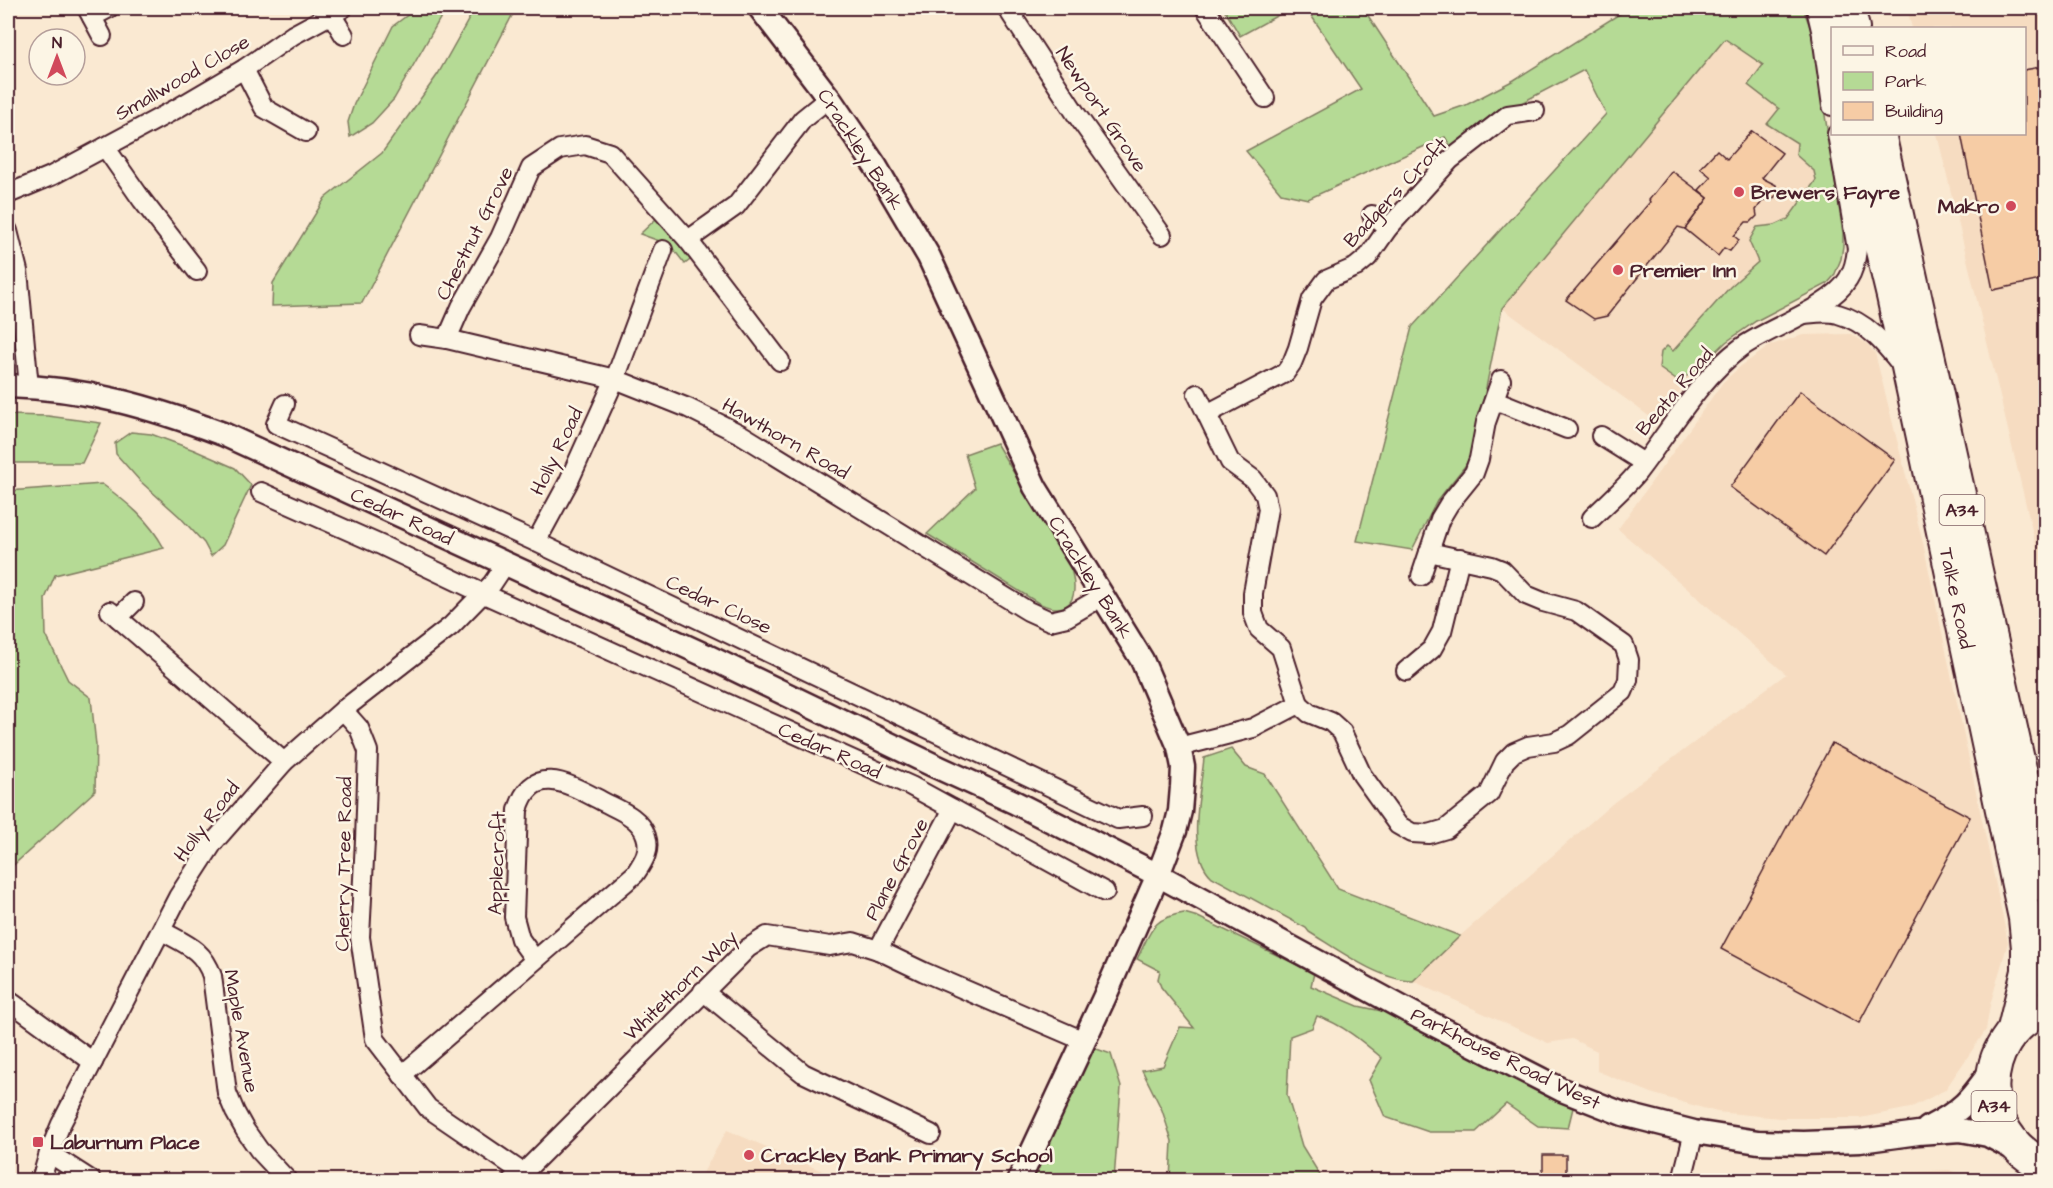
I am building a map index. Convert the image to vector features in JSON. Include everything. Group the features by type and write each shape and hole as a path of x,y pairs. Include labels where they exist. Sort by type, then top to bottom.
{"highway":[{"path":"1823,8 1831,38"},
{"path":"1848,8 1853,27"},
{"name":"Talke Road","path":"1854,135 1893,296 2025,918 2028,971 2014,1029"},
{"name":"Talke Road","path":"1879,135 2046,886"},
{"name":"A34","path":"2036,1161 2007,1135 1997,1116 1992,1095 1994,1067 2002,1047 2014,1029 2028,1017 2046,1008"}],"street":[{"path":"102,36 89,12 109,8"},
{"name":"Crackley Bank","path":"760,8 829,98 876,167 929,258 1035,487 1142,660 1179,747 1183,767 1180,812 1175,831 1158,875 1084,1041 1019,1180"},
{"name":"Newport Grove","path":"1007,8 1076,114 1162,235"},
{"path":"1205,8 1265,98"},
{"path":"1818,8 1831,93"},
{"path":"337,11 345,35"},
{"name":"Smallwood Close","path":"8,194 51,176 176,109 244,69 293,35 337,11"},
{"path":"244,69 264,108 306,132"},
{"path":"688,240 736,206 803,119 829,98"},
{"name":"Badgers Croft","path":"1207,414 1285,373 1298,348 1312,298 1326,280 1356,267 1368,257 1388,228 1450,160 1508,116 1535,111"},
{"name":"Beata Road","path":"1592,518 1635,476 1685,407 1718,369 1741,348 1827,300 1848,280 1856,261 1857,249 1837,135"},
{"name":"Chestnut Grove","path":"447,339 461,307 500,238 531,168 560,149 585,145 610,153 688,240 780,361"},
{"name":"Smallwood Close","path":"105,147 142,200 197,271"},
{"path":"1372,215 1388,228"},
{"path":"8,231 18,271 18,386"},
{"name":"Holly Road","path":"536,542 568,483 615,379 663,262"},
{"name":"Beata Road","path":"1803,314 1836,313 1863,324 1882,341 1908,374"},
{"name":"Hawthorn Road","path":"419,334 615,379 688,408 742,435 1028,611 1050,621 1067,617 1103,596"},
{"path":"1421,576 1440,519 1474,473 1486,422 1501,380"},
{"name":"Cedar Road","path":"18,386 73,391 121,400 223,434 782,692 1014,802 1158,875"},
{"path":"1197,394 1230,462 1253,479 1265,495 1268,509 1253,593 1253,613 1259,629 1281,648 1299,705 1309,713 1331,722 1342,732 1362,775 1398,825 1412,833 1429,834 1446,829 1489,794 1505,761 1514,752 1528,746 1554,742 1569,735 1623,692 1628,680 1629,660 1624,645 1576,611 1526,595 1502,570 1429,552"},
{"path":"1495,400 1567,429"},
{"name":"Cedar Close","path":"285,404 276,424 536,542 1118,819 1143,816"},
{"name":"Beata Road","path":"1601,436 1644,463"},
{"name":"Cedar Road","path":"272,491 484,594 910,786 1099,882"},
{"path":"1406,670 1432,649 1442,631 1460,558"},
{"name":"Holly Road","path":"40,1180 61,1124 178,897 213,843 284,762 343,710 451,626 484,594 506,563"},
{"path":"134,602 114,614 284,762"},
{"name":"Cedar Road","path":"782,692 796,665"},
{"path":"1179,747 1253,728 1299,705"},
{"name":"Cherry Tree Road","path":"343,710 359,728 368,751 360,937 375,1038 428,1108 518,1177"},
{"name":"Applecroft","path":"402,1075 635,874 646,858 646,835 634,818 568,784 552,780 534,784 522,795 518,810 514,917 520,939 535,960"},
{"name":"Plane Grove","path":"878,950 953,809"},
{"name":"Parkhouse Road West","path":"1158,875 1322,966 1562,1090 1623,1114 1694,1132 1758,1142 1860,1142 1918,1133 1960,1130 1988,1135 2036,1161"},
{"name":"Maple Avenue","path":"162,931 196,951 207,963 212,976 227,1093 245,1130 259,1150 287,1180"},
{"name":"Whitethorn Way","path":"518,1177 703,991 748,948 767,936 830,946 853,942 878,950 1084,1041"},
{"path":"703,991 803,1073 931,1134"},
{"path":"8,1000 93,1062"},
{"name":"Parkhouse Road West","path":"1918,1133 1952,1116 1971,1099 1994,1067"},
{"path":"1682,1180 1694,1132"},
{"path":"49,1154 91,1180"}],"shaded area":[{"path":"1907,8 2045,8 2045,584 1937,135 2026,135 2026,27 1912,27"},
{"path":"1725,38 1764,65 1779,109 1768,124 1797,143 1796,155 1814,171 1816,180 1788,219 1775,225 1757,227 1749,241 1758,262 1730,287 1673,351 1661,352 1659,368 1676,379 1694,373 1657,422 1502,308"},
{"path":"1851,334 1866,343 1875,353 1923,543 2008,942 1990,1005 1986,1030 1945,1090 1910,1108 1860,1118 1780,1118 1717,1112 1654,1094 1597,1071 1597,1051 1572,1039 1548,1043 1413,981 1460,936 1613,803 1786,674 1618,529 1723,382 1741,366 1771,345 1803,335"},
{"name":"Crackley Bank Primary School","path":"727,1130 843,1180 699,1180"},
{"path":"1949,1170 1975,1180 1765,1180"}],"green space":[{"path":"417,8 446,8 394,99 372,123 350,137 348,122 354,104 393,26"},
{"path":"475,8 516,8 362,303 272,306 273,283 325,198 382,153 438,74"},
{"path":"1291,8 1240,36 1224,9"},
{"path":"1306,8 1363,8 1434,116 1466,105 1514,80 1629,8 1803,8 1818,48 1819,76 1843,233 1841,259 1834,276 1827,284 1756,321 1726,342 1694,373 1676,380 1659,368 1661,352 1667,346 1673,351 1730,287 1758,262 1749,241 1757,227 1775,225 1788,219 1816,180 1814,171 1796,155 1797,143 1767,124 1779,109 1748,85 1763,65 1725,39 1502,308 1474,448 1465,466 1437,501 1412,550 1357,541 1412,327 1606,114 1584,70 1506,111 1454,151 1445,137 1308,199 1281,193 1246,151 1361,89"},
{"path":"657,218 694,257 685,264 670,245 640,234"},
{"path":"8,415 48,416 101,423 82,463 8,463"},
{"path":"131,432 151,434 235,468 251,485 223,545 211,556 204,543 180,517 140,481 116,454 115,443"},
{"path":"996,443 1070,566 1074,593 1068,604 1062,607 1052,608 1040,604 927,534 975,488 965,454"},
{"path":"102,484 137,513 152,529 164,548 55,575 45,599 46,635 68,680 91,698 96,745 95,791 8,870 8,491"},
{"path":"1231,749 1246,767 1265,774 1338,889 1460,936 1413,981 1400,980 1359,963 1306,928 1212,877 1199,853 1197,837 1198,804 1204,758"},
{"path":"1184,913 1198,917 1314,973 1311,986 1358,1006 1391,1013 1483,1064 1573,1108 1568,1128 1538,1126 1506,1104 1476,1132 1429,1132 1385,1117 1369,1080 1382,1058 1343,1028 1317,1016 1312,1028 1290,1036 1287,1095 1302,1146 1323,1180 1170,1180 1172,1141 1162,1110 1142,1070 1163,1066 1180,1027 1194,1028 1161,987 1158,979 1160,971 1137,959 1149,934 1158,923 1165,918"},
{"path":"1091,1047 1111,1054 1121,1087 1114,1180 1029,1180"}],"building":[{"name":"Makro","path":"2046,66 2046,279 1993,290 1961,135 2026,135 2026,70"},
{"name":"Brewers Fayre","path":"1752,131 1782,153 1762,178 1776,185 1777,194 1772,200 1763,200 1756,210 1757,216 1751,222 1746,222 1734,236 1739,240 1730,251 1724,248 1718,256 1685,229 1708,198 1699,190 1711,177 1700,168 1717,150 1727,159"},
{"name":"Premier Inn","path":"1672,171 1708,198 1685,229 1678,227 1607,316 1594,319 1566,300 1650,202 1649,200"},
{"path":"1800,391 1895,460 1824,556 1730,487"},
{"path":"1832,743 1970,817 1859,1023 1721,949"},
{"path":"1543,1155 1566,1155 1566,1180 1543,1180"}],"place":[{"name":"Brewers Fayre","path":"1739,192"},
{"name":"Makro","path":"2011,206"},
{"name":"Premier Inn","path":"1618,270"},
{"name":"Laburnum Place","path":"38,1142"},
{"name":"Crackley Bank Primary School","path":"749,1155"}]}
